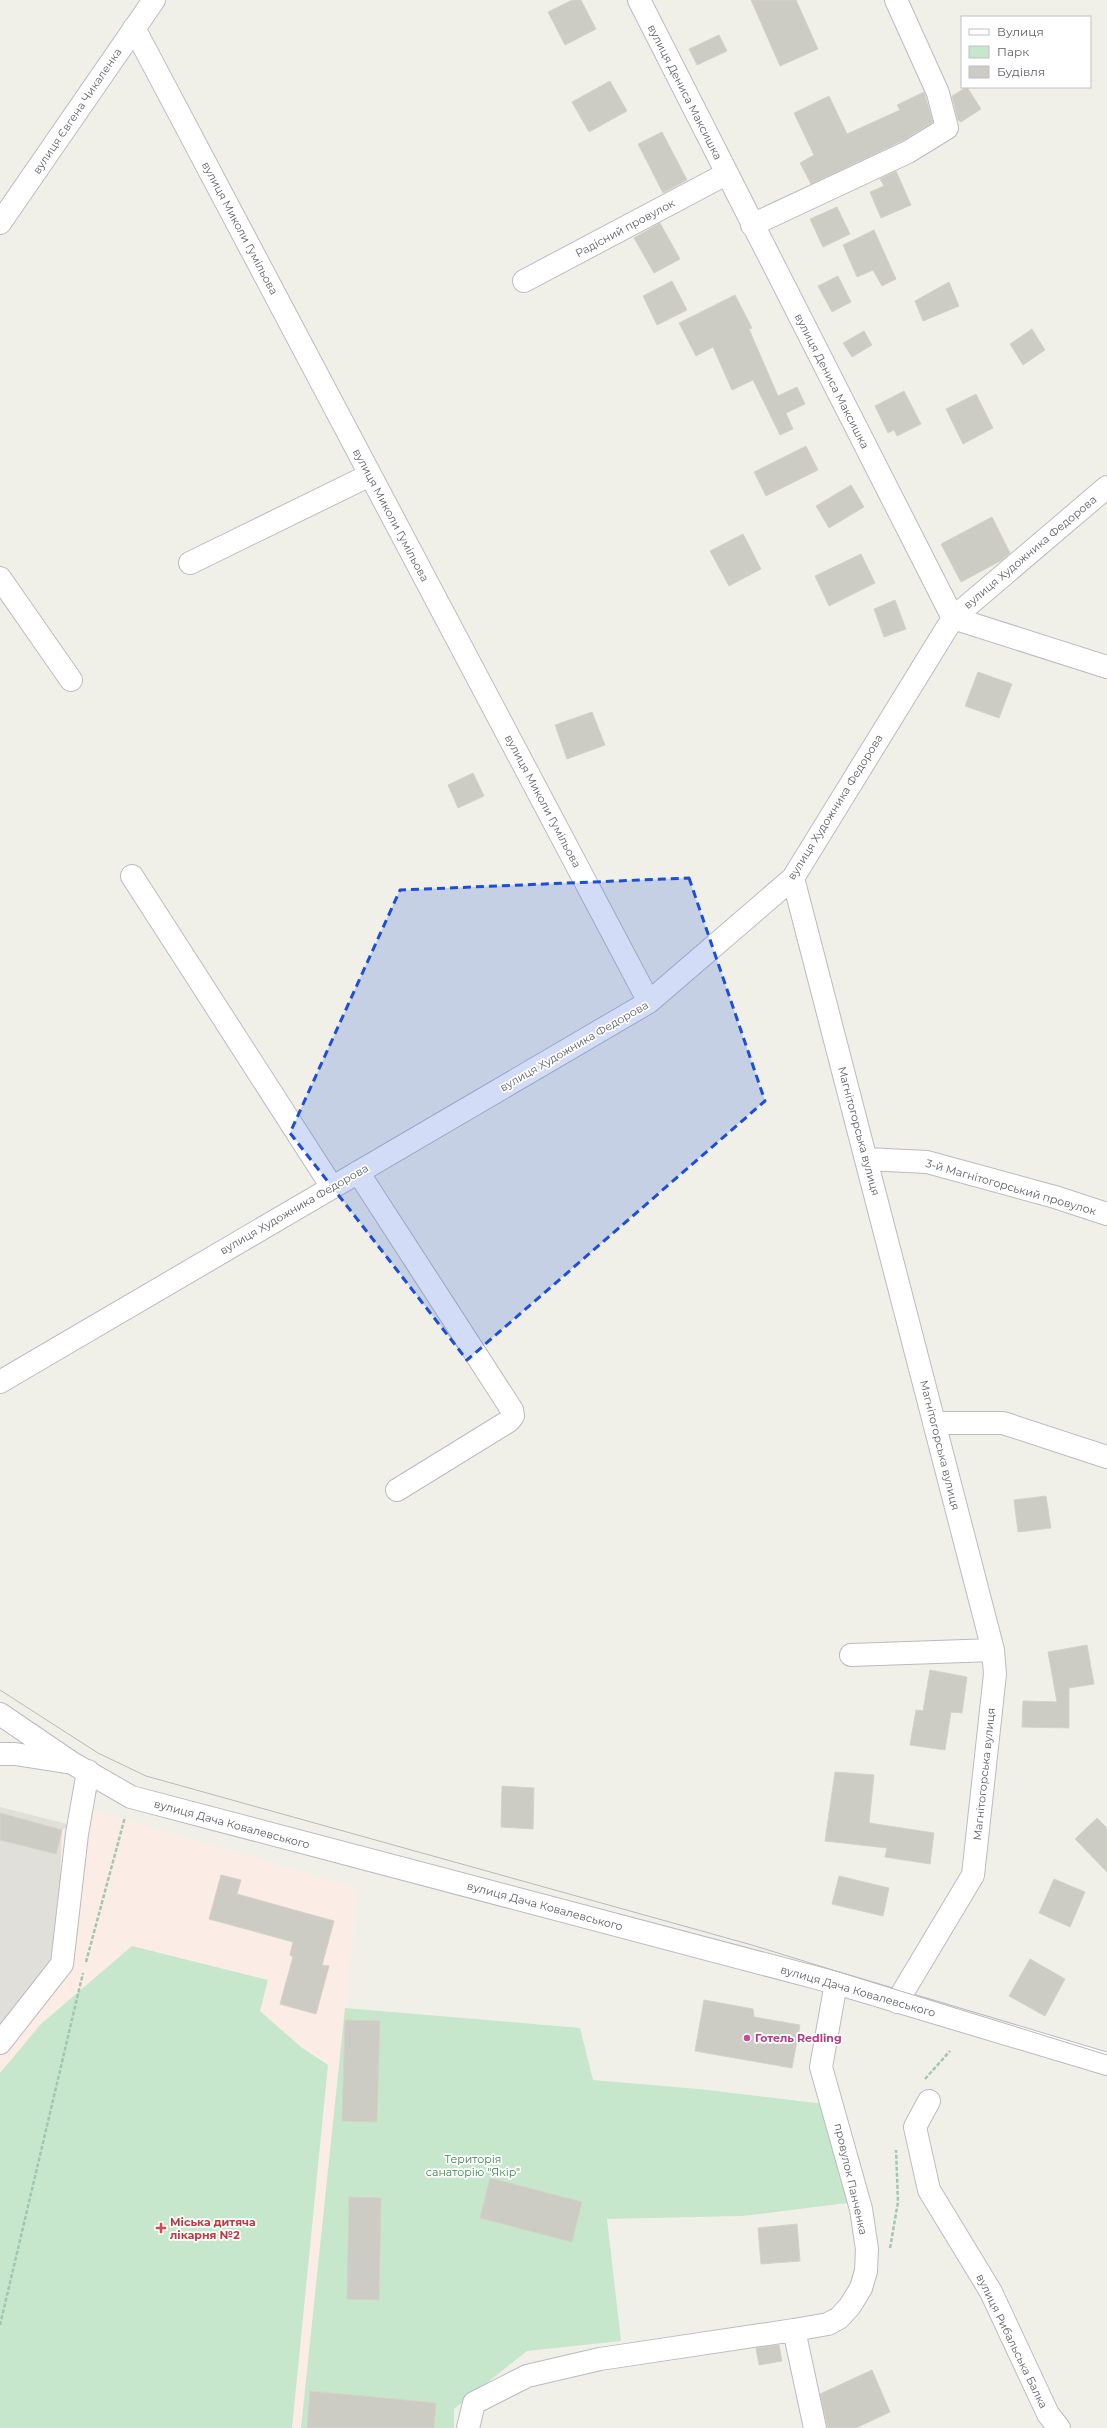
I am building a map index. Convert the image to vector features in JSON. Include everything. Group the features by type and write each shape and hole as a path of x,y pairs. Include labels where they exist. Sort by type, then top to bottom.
{"street":[{"name":"вулиця Євгена Чикаленка","path":"0,223 154,0"},
{"name":"вулиця Дениса Максишка","path":"639,0 726,174 953,618"},
{"path":"752,225 908,152 947,128 938,94 896,0"},
{"name":"вулиця Миколи Гумільова","path":"134,28 649,1002"},
{"name":"Радісний провулок","path":"524,281 726,174"},
{"path":"190,563 370,475"},
{"name":"вулиця Художника Федорова","path":"0,1382 649,1002 793,878 953,618 1107,487"},
{"path":"0,578 71,680"},
{"path":"953,618 1107,667"},
{"path":"132,876 332,1187"},
{"name":"Магнітогорська вулиця","path":"793,878 993,1650 995,1674 973,1876 897,2002"},
{"name":"3-й Магнітогорський провулок","path":"866,1159 927,1162 1055,1197 1107,1214"},
{"path":"358,1172 512,1410 513,1416 509,1421 397,1490"},
{"path":"934,1423 1002,1423 1107,1457"},
{"path":"851,1655 993,1650"},
{"name":"вулиця Дача Ковалевського","path":"0,1714 80,1767 130,1797 836,1983 977,2027 1107,2064"},
{"path":"0,1754 15,1754 80,1767 77,1834 62,1964 0,2043"},
{"name":"провулок Панченка","path":"468,2428 474,2403 527,2376 600,2359 828,2324 839,2318 861,2288 866,2271 867,2249 861,2209 822,2067 836,1983"},
{"name":"вулиця Рибальська Балка","path":"929,2101 915,2127 929,2190 991,2292 1048,2414 1059,2428"},
{"path":"794,2330 815,2428"}],"path":[{"path":"0,2325 84,1970 130,1797"},
{"path":"923,2081 950,2051"},
{"path":"889,2255 898,2202 896,2146"}],"highlighted area":[{"path":"689,878 765,1101 467,1360 290,1133 400,890"}],"shaded area":[{"name":"Міська дитяча лікарня №2","path":"76,1805 358,1888 301,2428 0,2428 0,2028 57,1963 62,1830 71,1825"},
{"path":"0,1807 71,1825 57,1963 0,2028"}],"green space":[{"name":"Міська дитяча лікарня №2","path":"132,1946 268,1980 260,2011 301,2047 328,2065 292,2428 0,2428 0,2073 41,2024"},
{"name":"Територія санаторію \"Якір\"","path":"345,2008 580,2028 593,2080 698,2089 833,2105 847,2203 743,2216 607,2219 621,2341 527,2351 454,2409 454,2428 301,2428"}],"building":[{"path":"572,0 581,0 596,29 565,45 548,12"},
{"path":"751,0 796,0 818,49 780,66"},
{"path":"719,35 727,51 697,65 689,49"},
{"path":"610,81 627,111 589,132 572,102"},
{"path":"968,88 981,109 961,122 958,120 952,96"},
{"path":"924,92 933,122 902,141 811,184 800,163 814,155 794,113 829,96 847,134 900,110 897,105"},
{"path":"662,132 687,180 663,193 638,144"},
{"path":"896,171 911,205 881,218 870,192 884,186 880,179"},
{"path":"837,207 850,234 823,247 810,219"},
{"path":"660,223 680,259 654,273 634,238"},
{"path":"874,230 896,279 882,286 873,270 857,277 843,245"},
{"path":"838,276 851,302 832,312 818,286"},
{"path":"672,281 687,310 657,325 643,296"},
{"path":"949,282 959,306 923,321 915,301"},
{"path":"735,295 752,328 749,329 778,396 797,387 805,404 786,413 793,429 780,435 753,380 732,390 713,347 696,356 679,323"},
{"path":"1032,329 1045,350 1023,365 1010,344"},
{"path":"864,331 872,345 852,357 843,343"},
{"path":"904,391 921,424 897,436 894,430 888,433 875,406"},
{"path":"976,394 993,428 963,444 946,409"},
{"path":"806,446 818,470 766,496 754,472"},
{"path":"851,485 864,507 829,528 816,506"},
{"path":"992,517 1010,553 1002,560 961,582 941,544"},
{"path":"743,534 761,569 729,586 710,551"},
{"path":"861,554 875,583 829,606 815,576"},
{"path":"895,600 906,629 884,637 874,609"},
{"path":"978,672 1012,684 999,718 965,706"},
{"path":"592,712 605,745 567,759 555,725"},
{"path":"473,773 484,796 458,808 448,785"},
{"path":"1046,1496 1051,1528 1018,1532 1014,1500"},
{"path":"1087,1645 1094,1684 1069,1688 1069,1728 1022,1727 1023,1701 1057,1702 1048,1652"},
{"path":"930,1670 967,1677 962,1713 951,1712 945,1750 910,1745 916,1710 923,1711"},
{"path":"835,1772 874,1775 869,1823 934,1833 930,1864 885,1857 887,1848 825,1841"},
{"path":"502,1786 534,1788 533,1829 501,1827"},
{"path":"0,1813 62,1830 56,1854 0,1840"},
{"path":"1097,1818 1107,1828 1107,1872 1075,1839"},
{"path":"221,1875 241,1880 237,1894 334,1921 322,1965 329,1966 316,2014 280,2004 293,1957 290,1955 293,1942 209,1919"},
{"path":"839,1876 889,1888 883,1916 832,1904"},
{"path":"1054,1879 1085,1892 1070,1927 1039,1913"},
{"path":"1030,1959 1065,1979 1045,2016 1009,1996"},
{"name":"Готель Redling","path":"704,2000 753,2009 754,2017 800,2025 792,2068 695,2051"},
{"path":"345,2020 380,2021 377,2122 342,2121"},
{"path":"490,2178 582,2202 572,2242 480,2218"},
{"path":"349,2197 381,2198 379,2300 347,2299"},
{"path":"797,2224 800,2261 761,2264 758,2228"},
{"path":"779,2345 782,2361 759,2365 756,2348"},
{"path":"872,2370 890,2412 856,2428 828,2428 820,2394"},
{"path":"310,2391 436,2403 434,2428 307,2428"}],"tram line":[{"path":"0,1690 98,1753 146,1776 752,1945 1107,2055"}],"place":[{"name":"Готель Redling","path":"747,2038"},
{"name":"Міська дитяча лікарня №2","path":"161,2228"}]}
